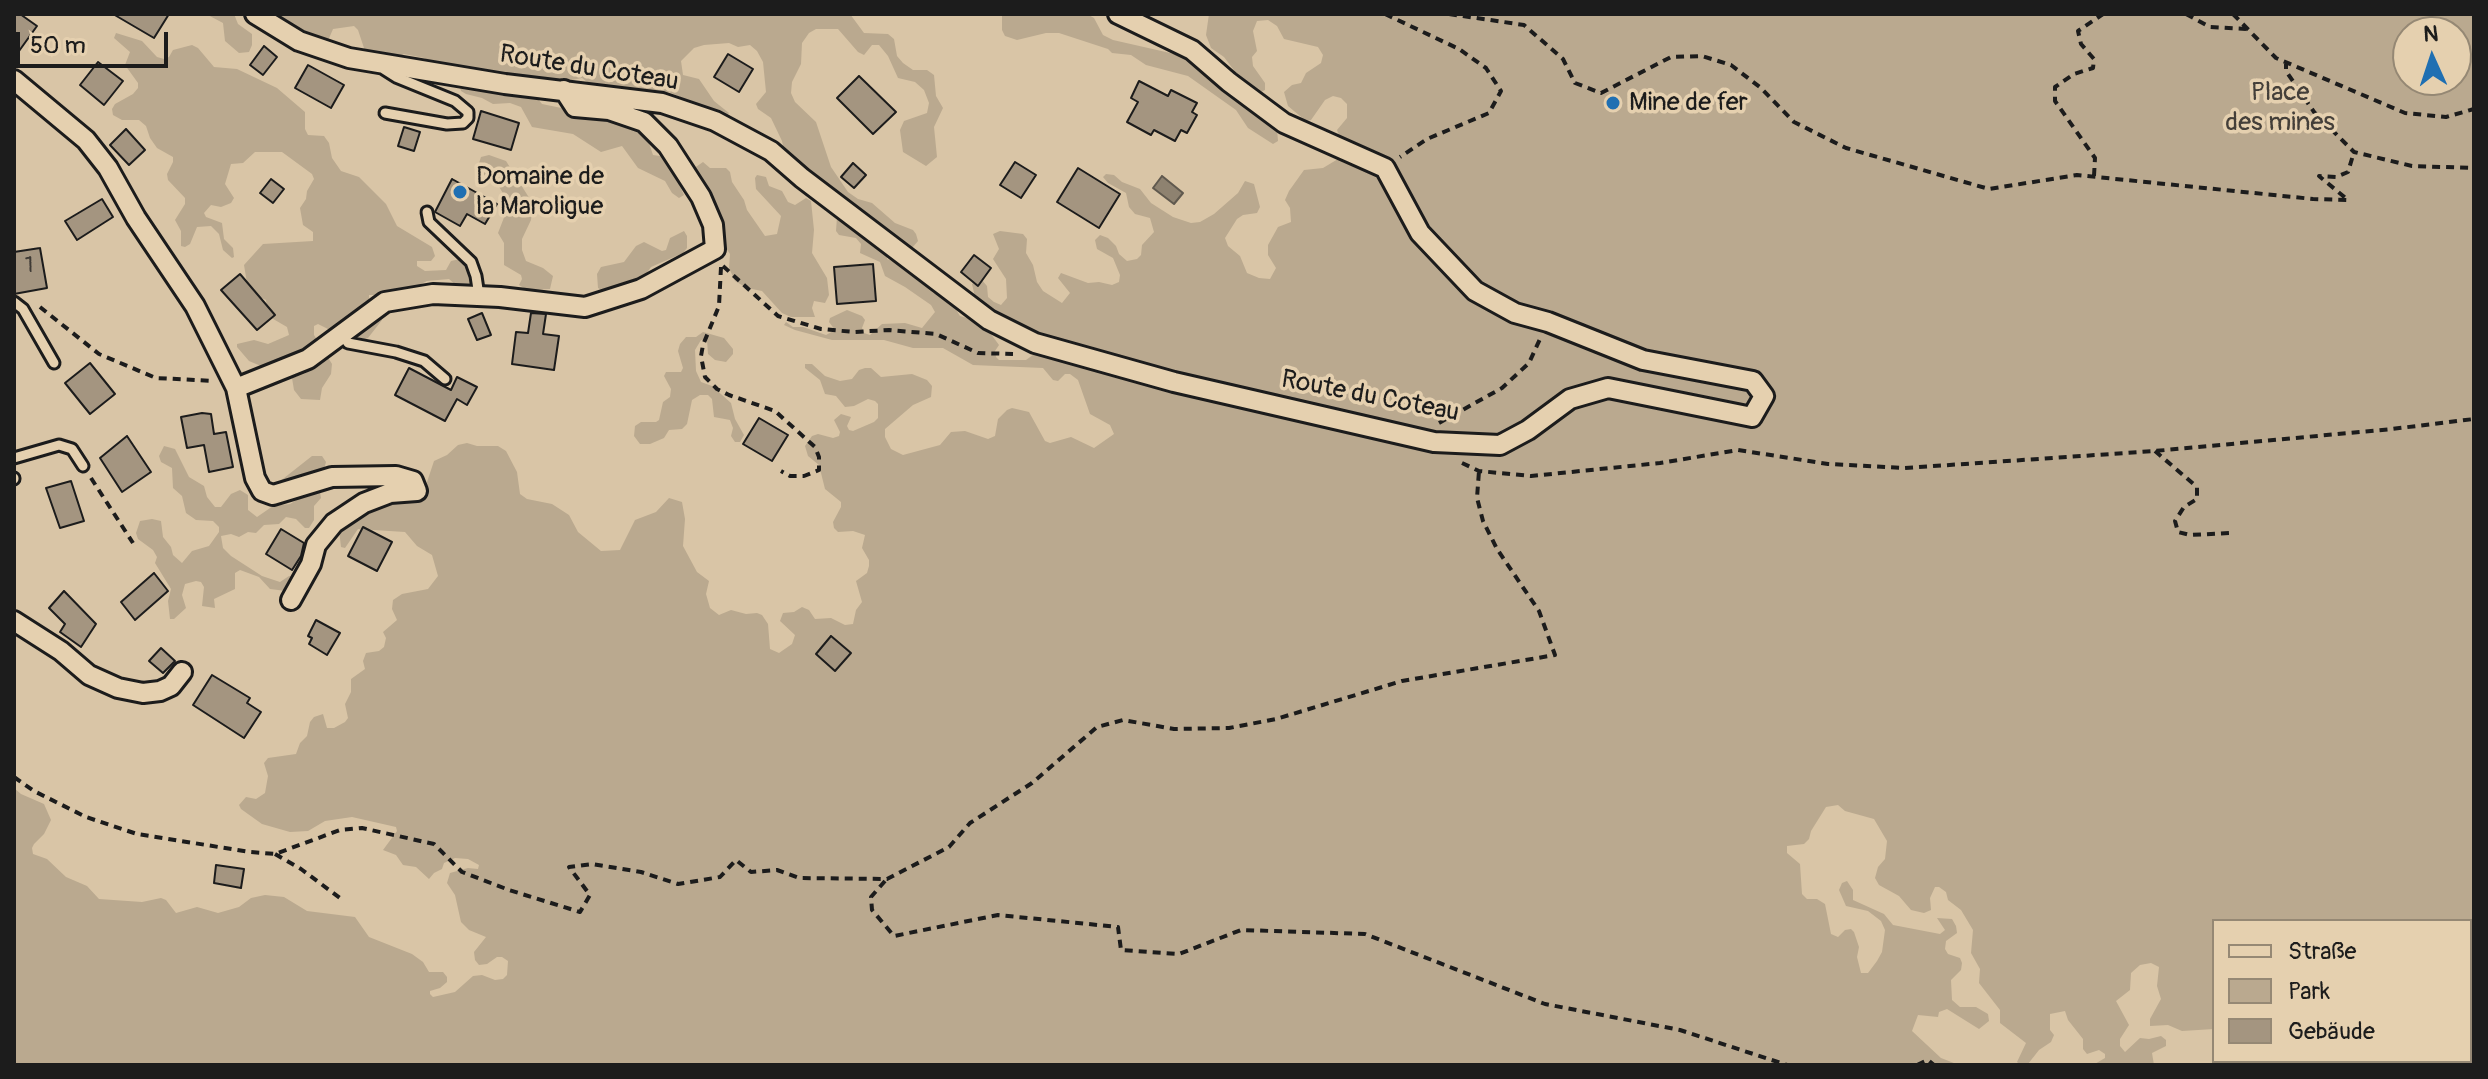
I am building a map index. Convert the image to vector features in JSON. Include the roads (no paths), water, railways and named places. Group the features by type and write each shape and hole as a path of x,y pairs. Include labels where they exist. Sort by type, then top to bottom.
{"street":[{"name":"Route du Coteau","path":"255,14 311,46 349,58 386,66 662,103 715,121 754,140 989,320 1035,343 1174,382 1434,442 1500,445 1528,430 1570,399 1608,388 1752,417 1764,396 1753,381 1643,360 1548,322 1515,313 1475,291 1420,233 1385,168 1284,123 1192,50 1118,14"},
{"path":"14,80 86,140 108,168 136,218 195,306 234,385 253,469 262,491 273,495 332,477 396,476 413,481 417,491 390,493 364,503 334,523 316,545 311,564 291,600"},
{"path":"234,385 308,359 385,302 433,294 585,307 641,289 715,249 713,225 701,197 668,146 644,122 609,110 575,107 564,90"},
{"path":"14,621 61,651 89,675 118,688 143,693 160,691 171,686 182,672"}],"lane":[{"path":"385,113 447,124 463,123 468,118 468,112 455,101 396,77 385,70 386,66"},
{"path":"427,212 429,222 471,262 479,296"},
{"path":"14,302 23,309 54,363"},
{"path":"342,334 348,343 424,361 445,379"},
{"path":"14,458 59,445 72,449 83,466"}],"place":[{"name":"Mine de fer","path":"1613,103"},
{"name":"Domaine de la Maroligue","path":"460,192"}],"park label":[{"name":"Place des mines","path":"2280,108"}]}
